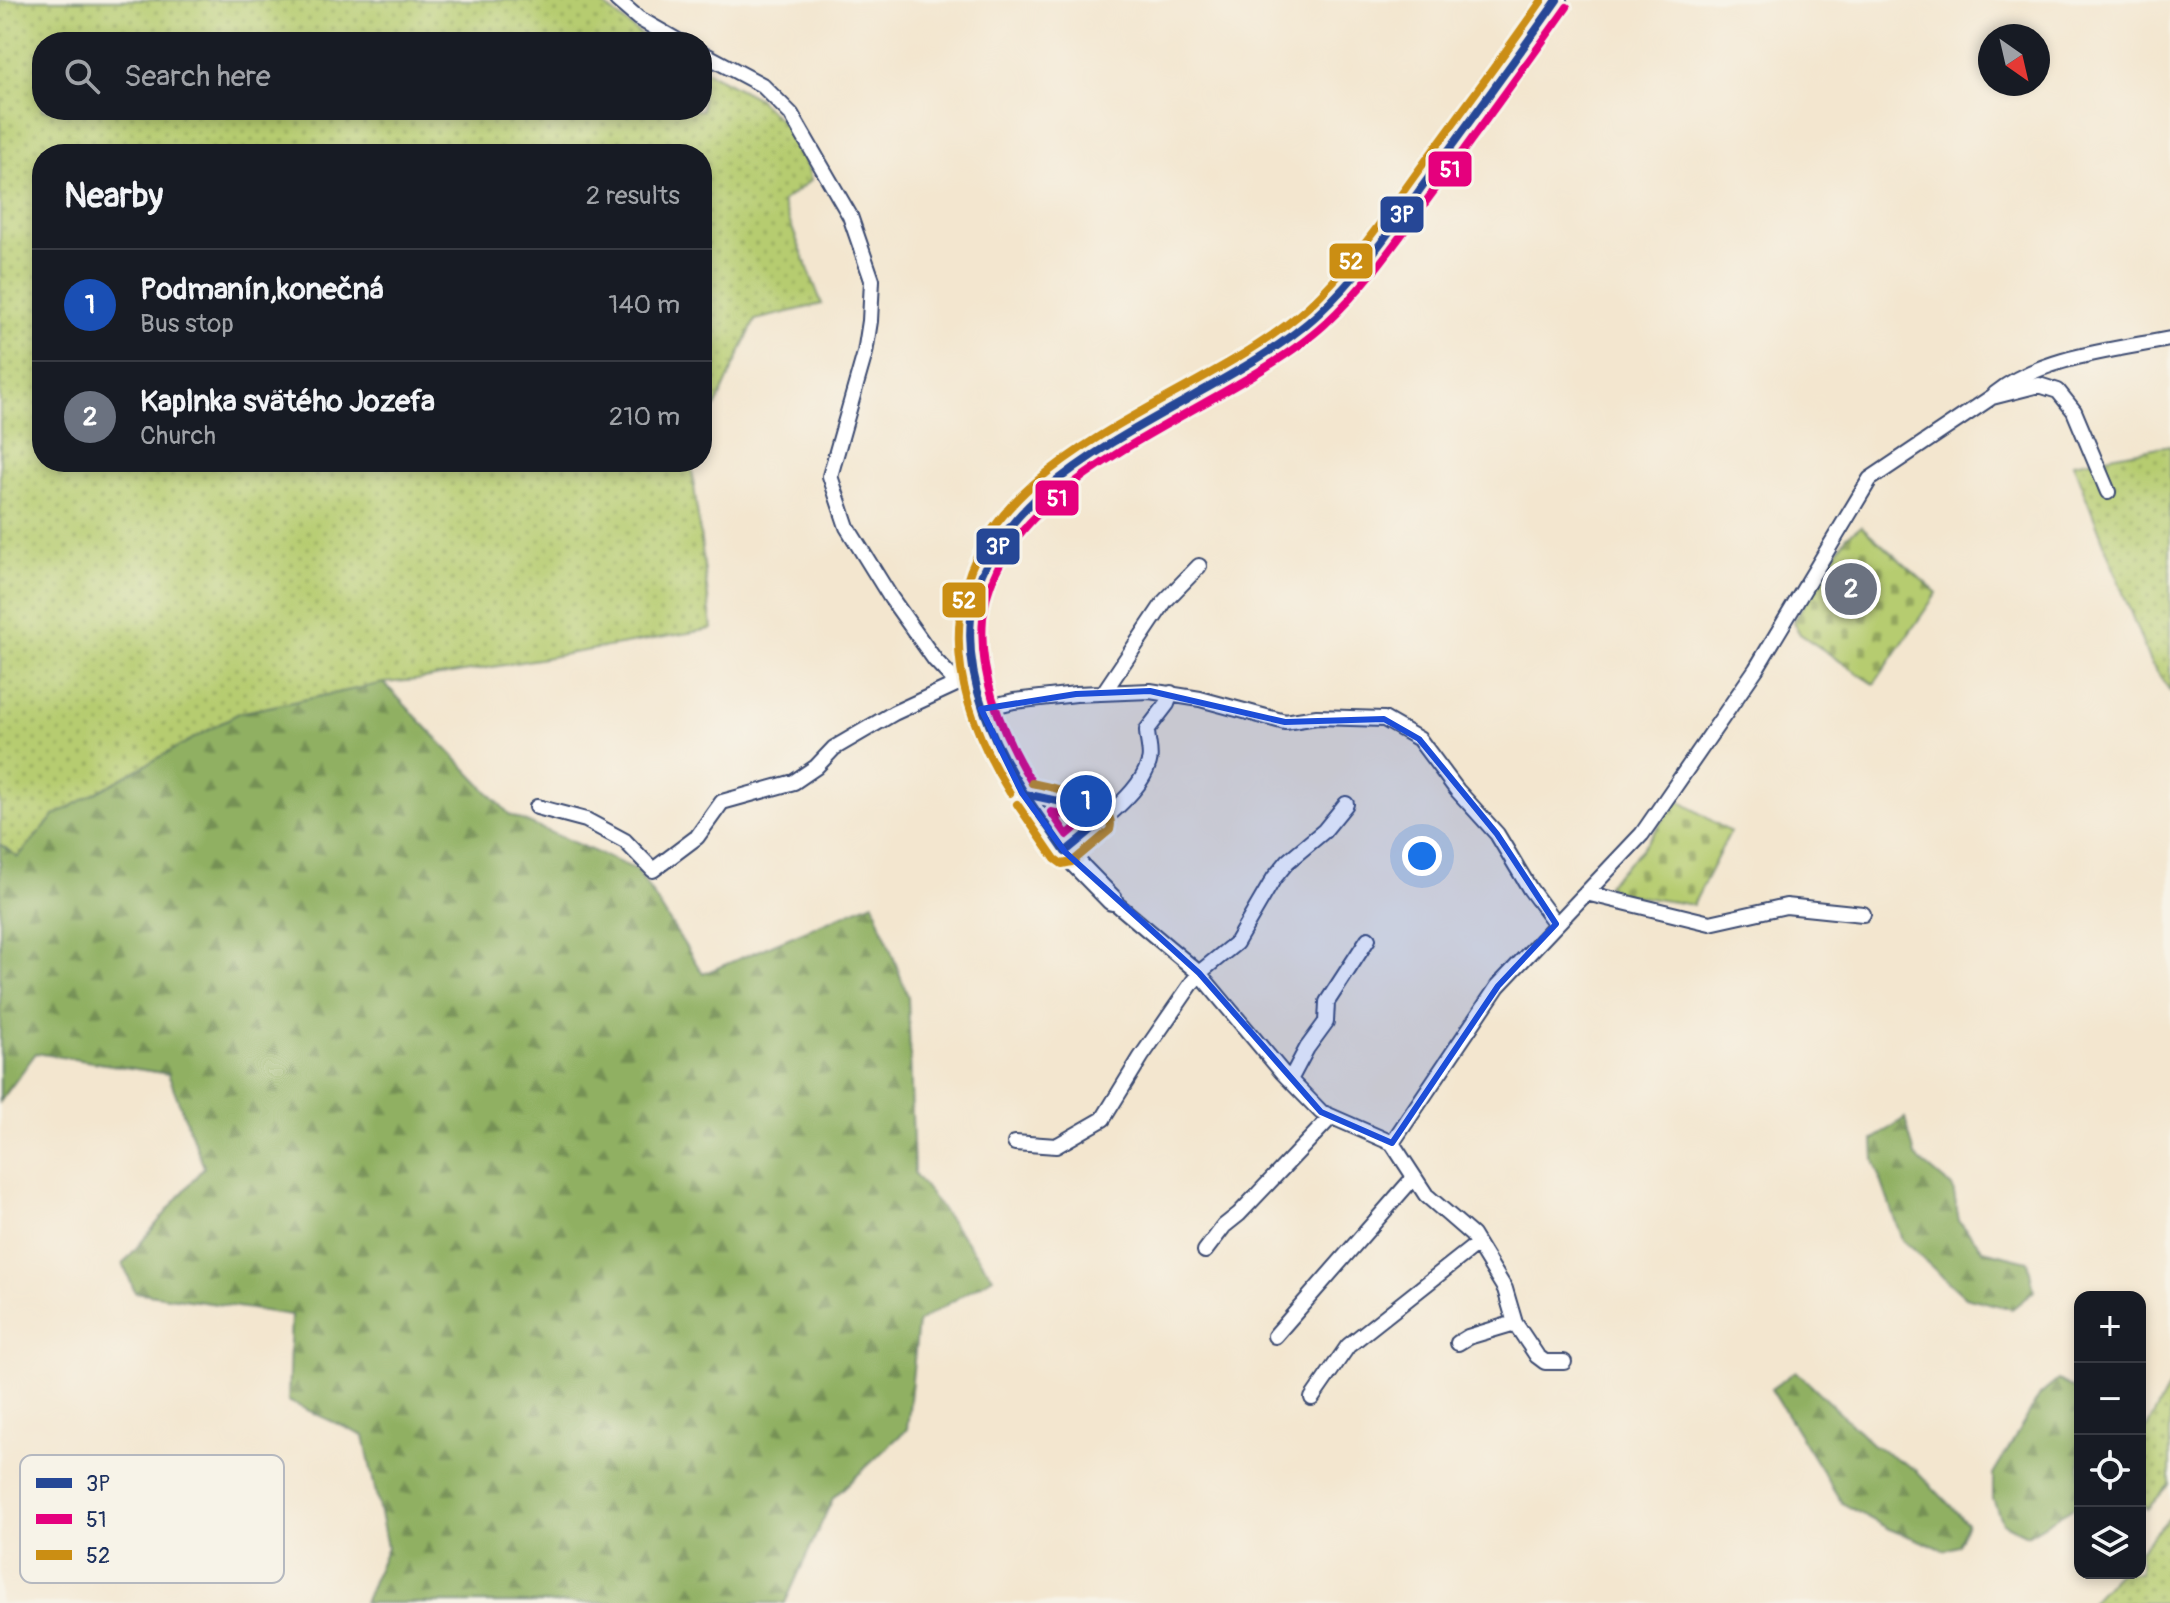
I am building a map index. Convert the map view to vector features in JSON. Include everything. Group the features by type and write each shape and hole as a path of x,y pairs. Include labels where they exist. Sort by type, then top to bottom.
{"street":[{"path":"617,0 638,18 662,32"},
{"path":"964,680 976,587 990,552 1011,523 1064,475 1262,356 1320,313 1409,204 1555,1"},
{"path":"712,58 762,85 791,114 850,216 872,280 865,353 830,476 847,527 891,598 935,660 964,680 1022,793 1065,852 1112,900 1199,973 1321,1112 1392,1143 1426,1195 1472,1235 1505,1289 1515,1323 1537,1356 1545,1362 1564,1362"},
{"path":"1392,1143 1498,986 1642,834 1756,669 1870,479 1992,397 2013,379 2080,356 2170,339"},
{"path":"1992,397 2039,385 2058,391 2074,411 2108,492"},
{"path":"1104,692 1165,601 1199,566"},
{"path":"537,807 586,820 625,841 653,870 697,837 722,802 794,782 816,767 834,748 894,713 964,680"},
{"path":"981,709 1014,701 1104,692 1171,693 1285,722 1317,717 1384,719 1419,739 1457,790 1497,834 1530,889 1556,924"},
{"path":"1065,852 1100,823 1142,776 1150,757 1147,730 1167,704 1171,693"},
{"path":"1022,793 1076,805 1100,823"},
{"path":"1015,1143 1056,1146 1103,1119 1199,973 1236,943 1274,878 1288,861 1324,831 1346,804"},
{"path":"1586,893 1710,923 1786,906 1863,914"},
{"path":"1290,1080 1307,1048 1326,1022 1327,1002 1368,939"},
{"path":"1205,1251 1224,1226 1331,1117"},
{"path":"1275,1336 1414,1177"},
{"path":"1312,1398 1348,1346 1477,1244"},
{"path":"1458,1343 1515,1323"}],"highlighted area":[{"path":"1150,691 1285,722 1384,719 1419,739 1497,834 1556,924 1498,986 1392,1143 1321,1112 1199,973 1065,852 1022,793 981,709 1076,694"}],"green space":[{"path":"0,0 597,0 637,32 32,32 32,120 712,120 712,74 757,98 801,141 811,180 782,202 822,304 755,320 712,414 712,144 32,144 32,472 692,472 712,629 417,680 384,683 54,816 18,858 0,844"},
{"path":"2170,445 2170,691 2149,660 2073,463"},
{"path":"1861,526 1937,593 1874,684 1800,634 1793,622 1847,536"},
{"path":"384,683 510,815 637,870 703,974 873,902 908,997 914,1173 993,1277 918,1322 907,1429 833,1498 785,1603 364,1603 387,1547 364,1436 288,1401 291,1315 135,1292 123,1264 204,1167 168,1074 36,1053 0,1102 0,844 18,857 54,816 239,713"},
{"path":"1678,800 1730,832 1693,905 1617,893 1607,884 1641,850"},
{"path":"1905,1118 1915,1156 1953,1188 1959,1221 1983,1250 2028,1261 2034,1291 2012,1309 1965,1297 1902,1240 1874,1160 1873,1140"},
{"path":"1796,1371 1872,1444 1916,1470 1967,1523 1958,1546 1945,1550 1889,1529 1842,1503 1771,1389"},
{"path":"2058,1380 2074,1389 2074,1507 2027,1535 2002,1523 1993,1499 1993,1475 2040,1395"},
{"path":"2170,1385 2170,1484 2147,1509 2146,1507 2146,1429"},
{"path":"2170,1517 2170,1603 2090,1603 2112,1579 2146,1579 2146,1543"}],"transit line":[{"name":"52","path":"1010,793 987,752 970,708 960,663 959,640 960,616 975,559 1006,511 1049,471 1100,436 1263,341 1308,307 1366,242 1542,0"},
{"name":"3P","path":"1025,794 992,732 972,665 971,618 986,563 1018,517 1062,477 1113,442 1276,347 1335,298 1391,230 1557,0"},
{"name":"51","path":"1032,783 1002,725 984,662 983,618 998,567 1029,523 1072,484 1123,450 1283,356 1341,309 1397,241 1567,7"},
{"name":"52","path":"1017,804 1055,859 1062,864 1072,862 1110,830 1110,819 1105,810 1095,803 1032,783"},
{"name":"3P","path":"1025,794 1076,805 1100,823 1065,852 1025,794"},
{"name":"51","path":"1051,812 1071,816 1081,823 1067,835 1051,812"}],"place":[{"name":"Kaplnka svätého Jozefa","path":"1851,589"},
{"name":"Podmanín,konečná","path":"1086,801"}]}
